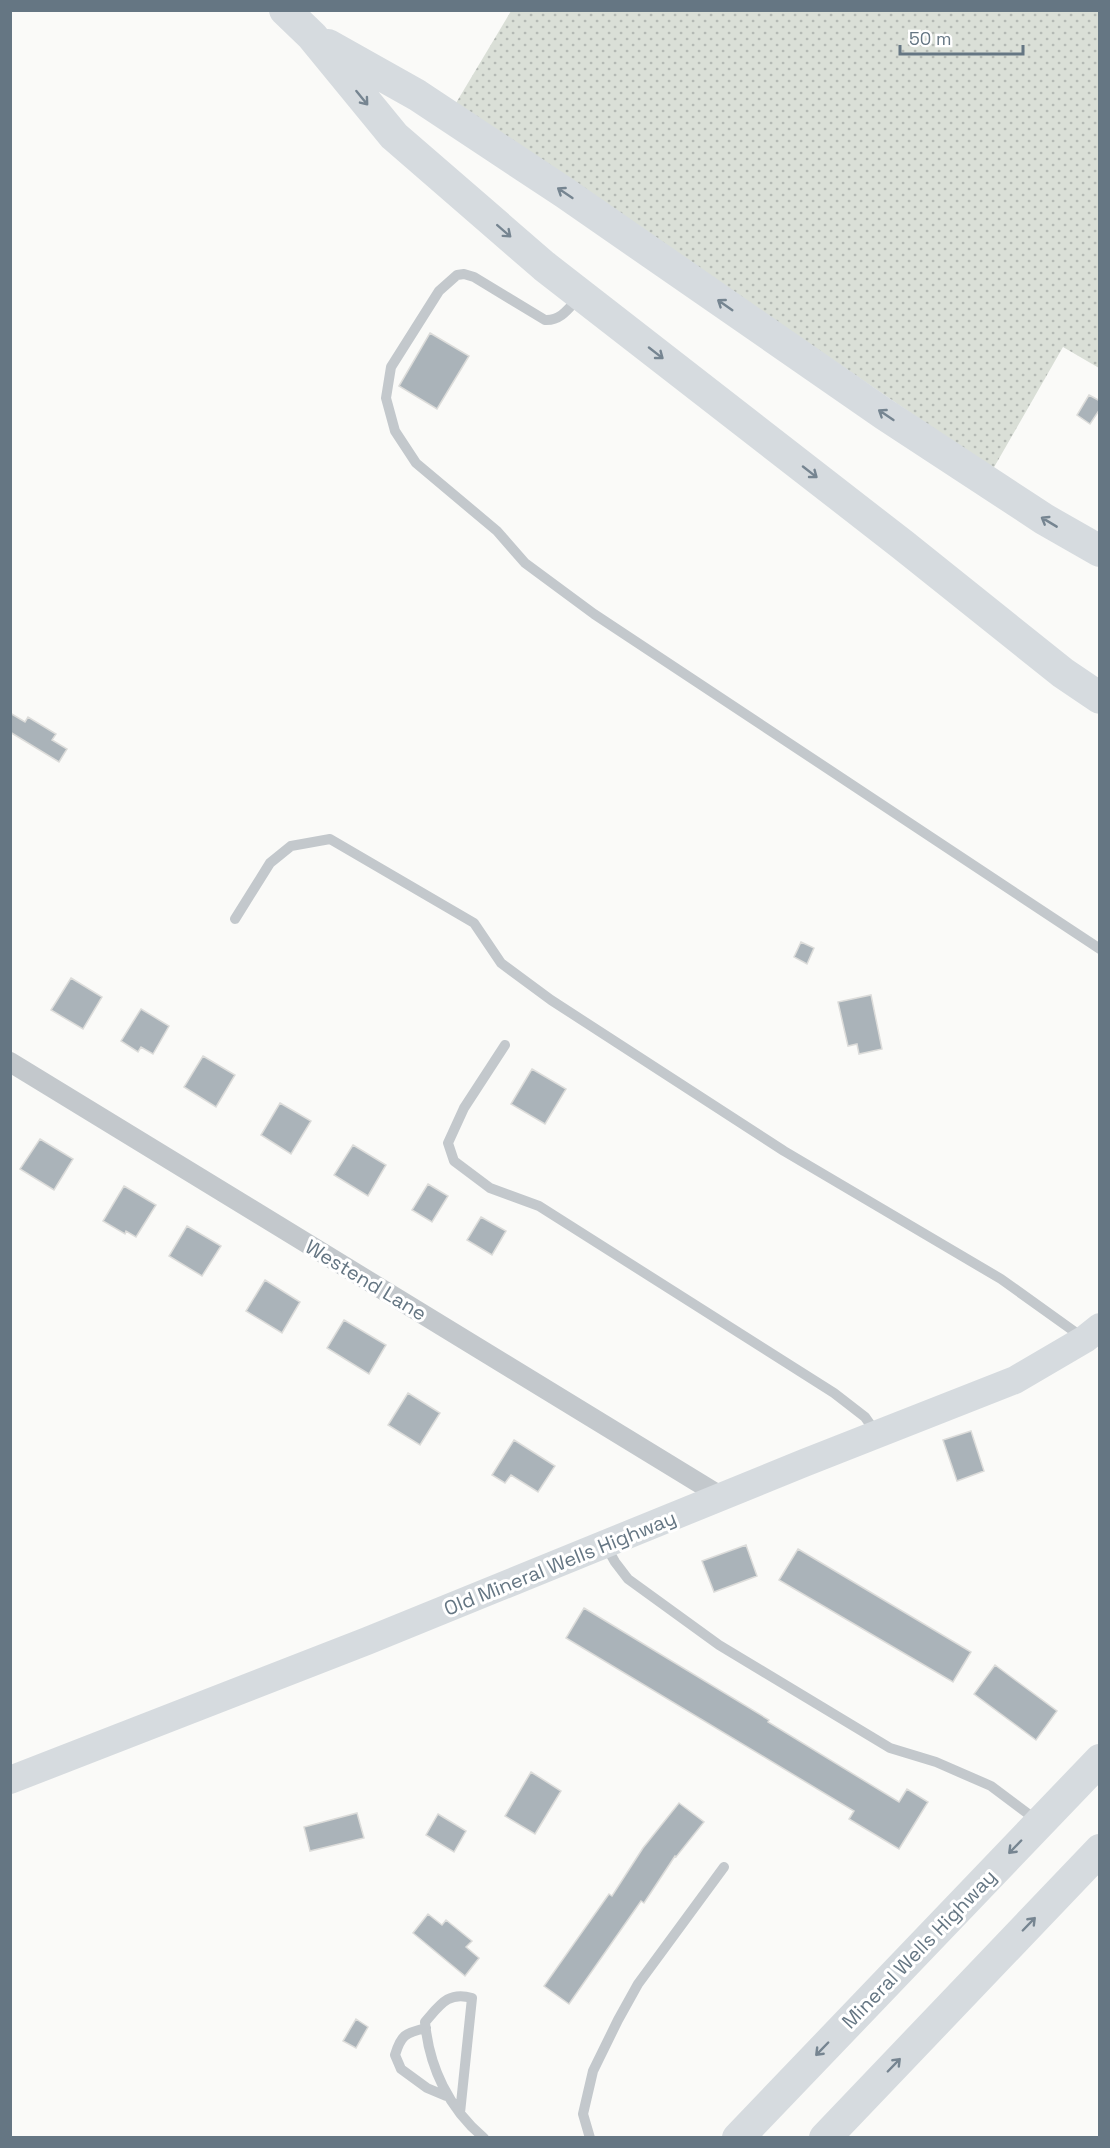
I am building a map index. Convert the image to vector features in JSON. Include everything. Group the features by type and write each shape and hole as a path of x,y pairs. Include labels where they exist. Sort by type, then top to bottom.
{"main road":[{"path":"285,10 312,36 394,136 544,266 903,544 1064,673 1100,698"},
{"path":"312,36 417,95 565,193 884,414 1044,519 1100,551"},
{"name":"Mineral Wells Highway","path":"738,2138 1100,1760"},
{"path":"825,2138 1100,1850"}],"street":[{"name":"Westend Lane","path":"10,1062 722,1497"},
{"name":"Old Mineral Wells Highway","path":"10,1780 367,1641 1015,1380 1092,1333"}],"lane":[{"path":"581,295 562,316 553,320 544,320 474,277 464,274 457,275 439,291 391,367 386,398 395,431 416,463 497,531 525,563 594,614 1100,949"},
{"path":"235,919 270,863 291,846 330,839 474,923 501,963 561,1007 784,1151 1092,1333"},
{"path":"505,1045 464,1108 448,1143 454,1161 490,1188 539,1206 834,1393 865,1417 878,1434"},
{"path":"605,1544 628,1580 719,1644 890,1748 936,1762 991,1786 1039,1822"},
{"path":"590,2138 583,2114 593,2071 618,2020 638,1984 724,1868"},
{"path":"460,2113 472,1998 460,1994 444,2001 425,2022 428,2047 447,2096 468,2125 484,2138"},
{"path":"426,2028 410,2032 400,2039 395,2055 400,2068 427,2088 447,2096"}],"shaded area":[{"path":"511,11 1099,11 1099,368 1063,347 993,469 456,103"}],"building":[{"path":"430,333 469,356 437,409 399,386"},
{"path":"1089,395 1100,401 1100,409 1090,424 1077,415"},
{"path":"10,713 25,722 28,717 56,734 52,740 67,749 59,762 10,732"},
{"path":"801,942 814,948 807,964 794,957"},
{"path":"71,978 102,997 83,1029 51,1010"},
{"path":"871,995 882,1049 859,1054 857,1044 848,1046 838,1002"},
{"path":"141,1009 169,1026 153,1054 141,1047 138,1052 121,1041"},
{"path":"203,1056 235,1075 216,1107 184,1087"},
{"path":"532,1069 566,1089 545,1124 511,1104"},
{"path":"280,1103 311,1121 291,1154 261,1135"},
{"path":"40,1139 73,1159 54,1190 20,1169"},
{"path":"353,1145 386,1165 368,1196 334,1175"},
{"path":"428,1184 448,1196 432,1222 412,1210"},
{"path":"124,1186 156,1205 136,1237 126,1231 125,1234 103,1221"},
{"path":"481,1217 506,1231 492,1255 467,1240"},
{"path":"187,1226 221,1246 202,1276 169,1256"},
{"path":"265,1280 300,1302 282,1333 246,1311"},
{"path":"344,1320 386,1345 369,1374 327,1348"},
{"path":"408,1393 440,1413 420,1445 388,1425"},
{"path":"971,1431 984,1471 957,1481 943,1440"},
{"path":"514,1440 555,1466 538,1492 511,1475 505,1483 492,1475"},
{"path":"746,1545 757,1576 714,1592 702,1561"},
{"path":"798,1549 971,1652 953,1682 779,1580"},
{"path":"584,1608 899,1802 907,1789 928,1802 899,1849 849,1819 854,1811 566,1638"},
{"path":"995,1665 1057,1711 1036,1740 974,1694"},
{"path":"531,1772 561,1791 535,1834 505,1816"},
{"path":"679,1803 704,1822 675,1856 644,1903 641,1901 569,2004 544,1986 609,1894 612,1896 643,1848"},
{"path":"357,1813 364,1838 310,1851 304,1827"},
{"path":"438,1814 466,1831 454,1852 426,1835"},
{"path":"428,1914 442,1925 446,1920 472,1941 466,1947 479,1958 465,1976 413,1933"},
{"path":"356,2019 368,2027 356,2048 343,2041"}]}
